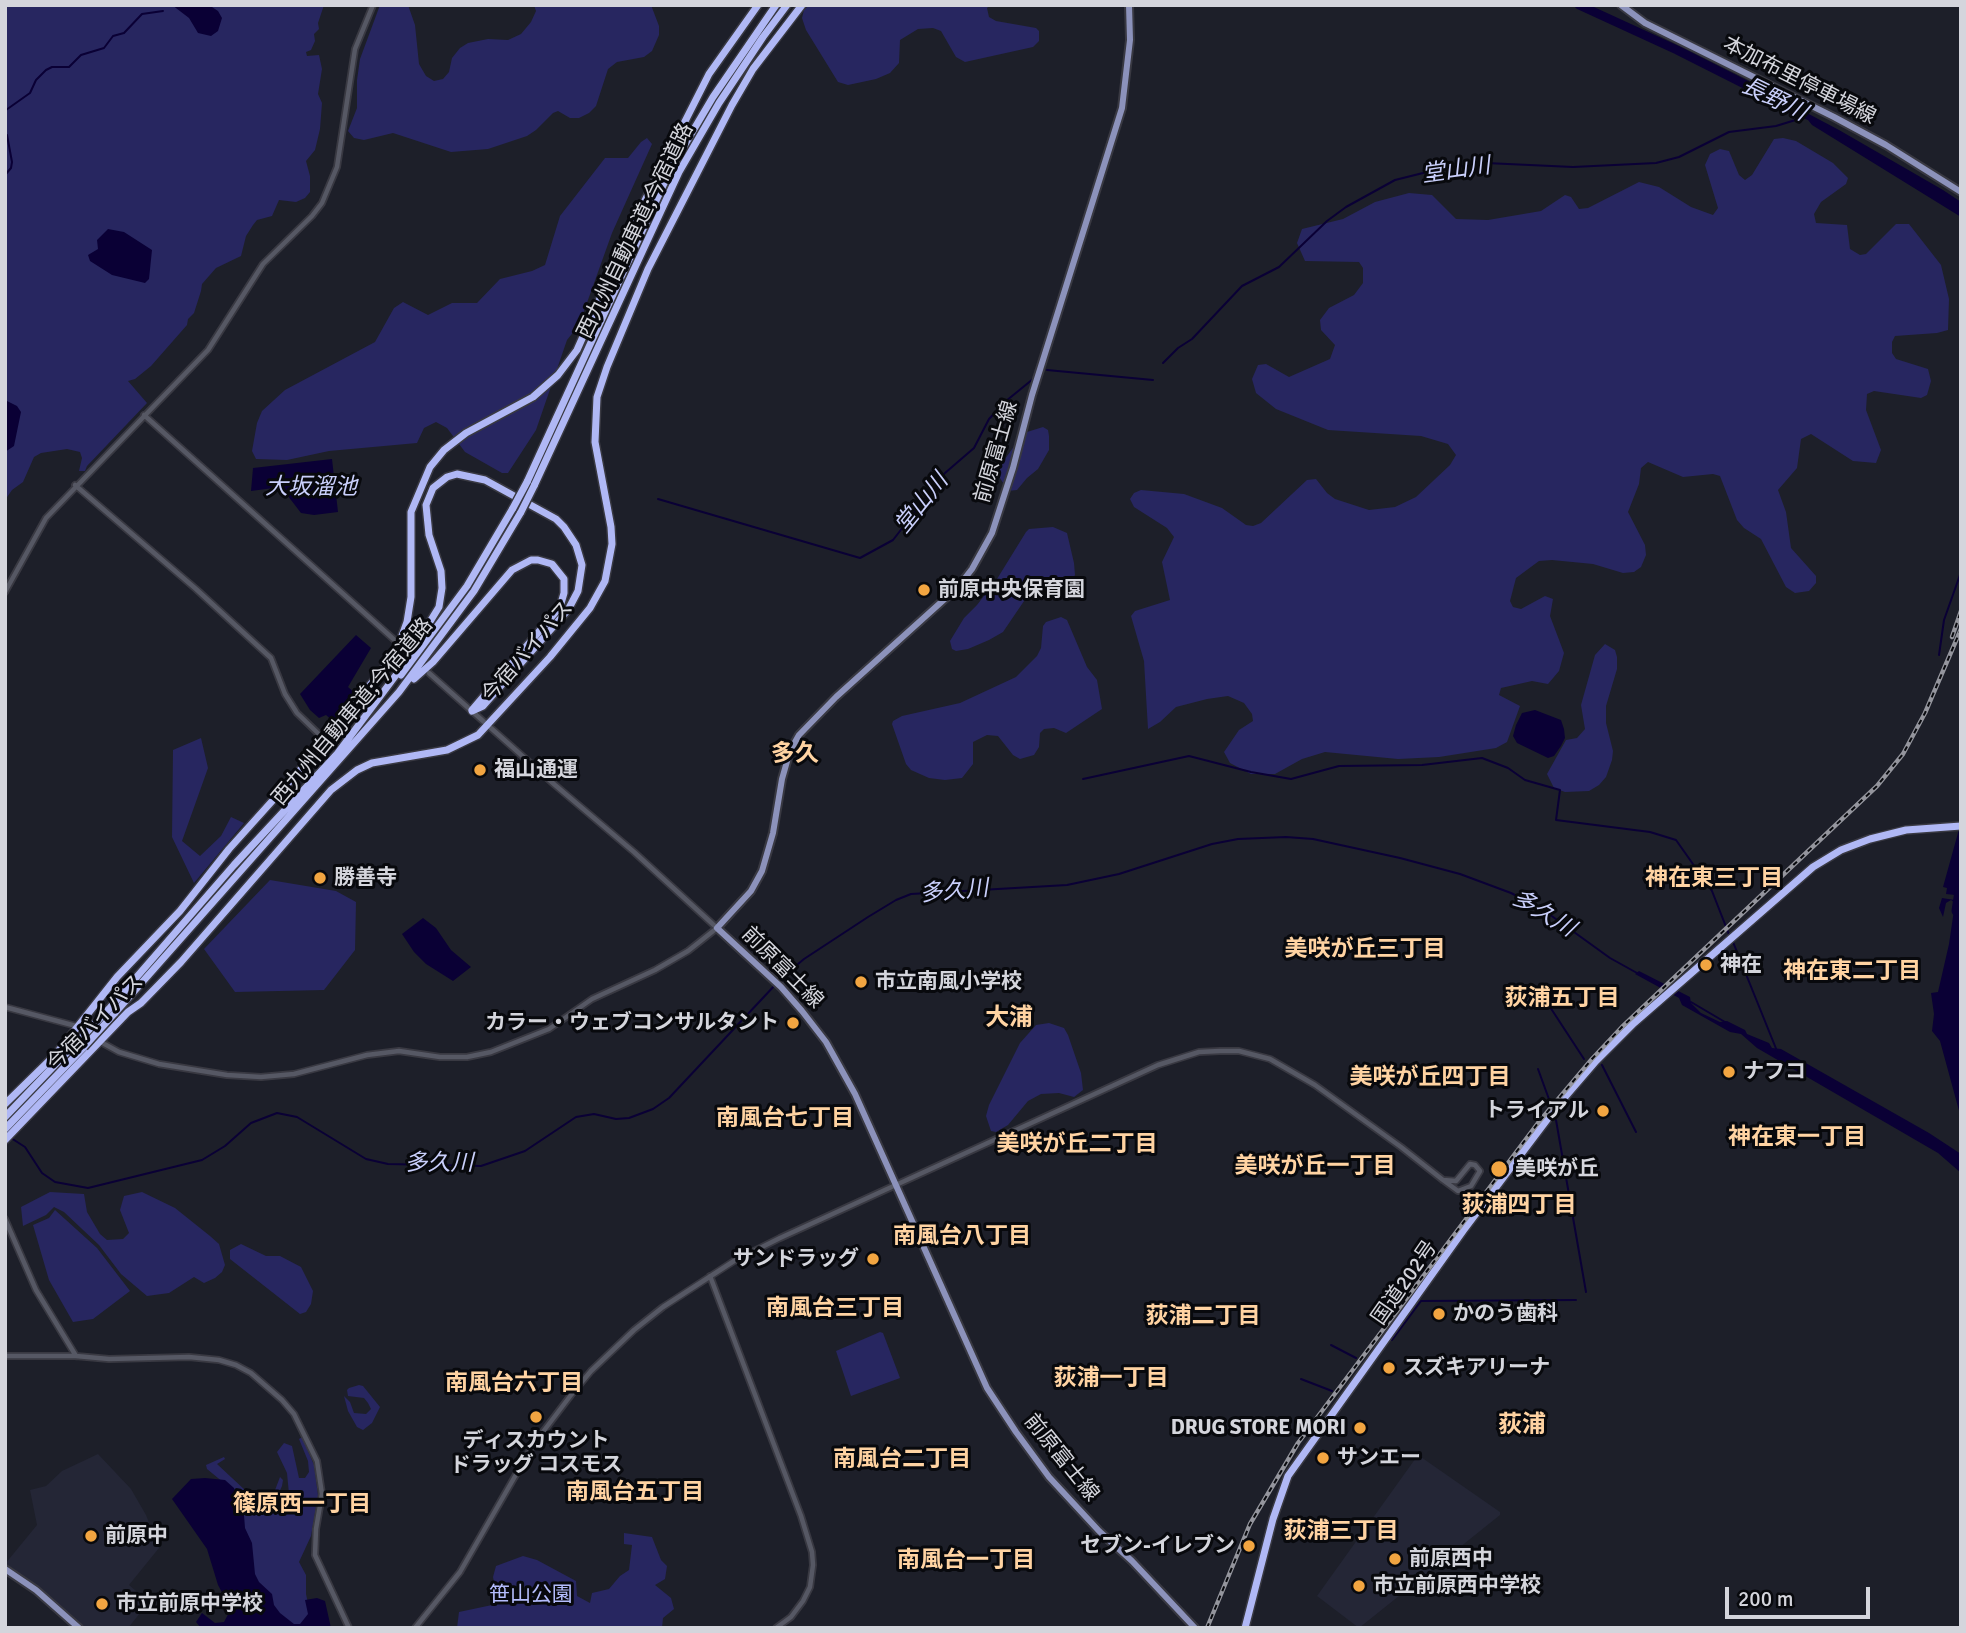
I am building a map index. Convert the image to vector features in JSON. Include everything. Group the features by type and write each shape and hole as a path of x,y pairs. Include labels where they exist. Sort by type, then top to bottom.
{"highway":[{"name":"今宿バイパス","path":"5,1104 55,1054 117,977 180,911 229,849 293,780 374,681 399,645 407,622 411,597 411,512 430,467 444,450 466,433 533,397 548,385 571,359 584,337 661,167 709,74 758,5"},
{"name":"西九州自動車道;今宿道路","path":"5,1117 84,1048 111,1012 256,847 399,692 474,591 572,408 649,233 716,100 776,5"},
{"name":"西九州自動車道;今宿道路","path":"716,100 787,5"},
{"name":"今宿バイパス","path":"6,1136 181,962 331,790 357,770 372,763 446,750 478,735 550,657 590,608 605,581 611,555 611,527 599,474 594,424 597,397 607,367 648,269 732,105 753,69 802,5"},
{"path":"337,754 401,667 439,607 441,571 429,535 426,505 433,488 457,474 485,480 556,519 571,536 582,565 578,592 568,610 483,706 472,711"},
{"name":"西九州自動車道;今宿道路","path":"325,771 448,613 517,510"},
{"path":"399,692 433,662 512,570 531,561 552,564 564,579 560,607 472,711"},
{"name":"国道202号","path":"1245,1628 1273,1519 1288,1476 1463,1231 1559,1104 1611,1045 1813,867 1841,850 1870,839 1906,830 1961,826"},
{"name":"西九州自動車道;今宿道路","path":"6,1136 75,1045 111,1012"}],"main road":[{"name":"前原富士線","path":"1129,5 1130,40 1122,108 1038,374 1013,468 992,533 972,569 958,587 836,697 799,735 790,751 782,779 773,833 762,871 751,891 717,928 781,987 826,1042 855,1094 987,1388 1010,1424 1049,1477 1195,1628"},
{"name":"本加布里停車場線","path":"1621,5 1645,23 1834,117 1961,192"},
{"path":"5,1569 36,1590 79,1628"}],"street":[{"path":"5,592 46,518 208,350 263,264 312,216 328,191 337,167 355,49 373,5"},
{"path":"144,415 399,645"},
{"path":"75,485 271,658 285,694 297,713 325,740"},
{"path":"99,1041 119,1052 159,1064 227,1075 261,1077 294,1074 367,1055 399,1051 440,1057 467,1057 491,1052 549,1028 592,999 655,970 688,951 717,928 429,673"},
{"path":"5,1007 76,1026"},
{"path":"415,1628 460,1572 533,1446 591,1371 663,1307 734,1261 780,1238 1177,1057 1199,1052 1249,1053 1286,1067 1315,1085 1443,1180 1458,1191 1471,1186 1480,1171 1471,1164 1456,1181 1443,1180"},
{"path":"5,1219 36,1290 76,1356"},
{"path":"710,1276 801,1516 812,1552 810,1587 791,1617 776,1628"},
{"path":"5,1356 109,1359 189,1357 219,1360 251,1373 294,1414 317,1461 322,1494 315,1555 349,1628"}],"shaded area":[{"name":"前原中","path":"98,1454 131,1489 146,1515 159,1548 129,1585 149,1602 128,1628 85,1628 40,1589 5,1564 37,1525 30,1490 46,1486 62,1471"},
{"name":"前原西中","path":"1418,1455 1500,1512 1500,1515 1359,1628 1317,1596"}],"green space":[{"path":"5,5 324,5 318,23 319,29 314,34 315,41 311,50 306,52 307,56 319,55 322,69 318,94 322,103 320,129 315,150 306,161 310,192 296,202 279,200 272,216 257,220 253,225 246,236 241,256 216,268 202,284 194,313 188,319 187,325 151,366 135,379 128,381 147,403 85,471 79,471 82,458 80,452 67,449 41,453 34,457 23,482 12,490 5,500"},
{"path":"380,5 408,5 415,25 419,64 426,76 434,81 443,79 449,72 452,58 468,43 488,39 508,40 521,34 536,11 534,5 651,5 659,26 659,35 652,51 644,57 617,62 608,69 596,106 589,113 579,118 570,118 558,111 527,136 488,149 451,152 393,133 364,140 354,138 348,131 357,108 360,59"},
{"path":"809,5 990,5 987,8 989,17 996,21 1036,28 1039,31 1039,41 1033,47 965,62 956,57 941,31 933,28 918,29 900,40 899,63 890,73 848,85 838,82 806,30 802,18"},
{"path":"647,138 652,144 612,233 579,325 567,340 536,430 508,473 502,473 465,452 447,428 436,422 424,428 417,443 329,451 287,460 256,459 252,451 262,411 285,390 375,342 394,308 403,302 428,315 452,303 477,303 500,279 545,265 560,216 605,158 628,158"},
{"path":"1774,139 1796,141 1833,163 1848,178 1846,184 1821,202 1814,214 1816,223 1847,225 1850,249 1860,255 1866,254 1896,224 1909,224 1941,265 1949,299 1948,330 1895,336 1892,342 1892,353 1896,359 1928,369 1931,381 1927,395 1921,398 1874,391 1867,394 1866,410 1881,450 1876,463 1853,461 1811,434 1801,439 1797,468 1778,490 1786,512 1791,548 1816,576 1816,583 1809,591 1795,593 1786,587 1761,539 1737,520 1720,476 1713,474 1683,477 1648,462 1641,468 1639,484 1628,512 1645,545 1646,555 1641,567 1634,572 1623,573 1593,564 1539,561 1516,578 1510,601 1513,607 1521,609 1545,596 1553,599 1550,616 1564,653 1559,671 1548,684 1532,681 1501,688 1499,695 1520,706 1507,742 1496,748 1439,757 1398,759 1325,752 1302,759 1275,774 1251,774 1230,763 1224,752 1239,730 1253,721 1252,714 1244,703 1228,696 1176,707 1148,729 1144,661 1131,616 1135,611 1170,600 1162,562 1174,537 1167,528 1134,507 1130,499 1134,493 1141,490 1184,494 1222,508 1246,525 1253,526 1261,523 1307,480 1316,479 1335,499 1369,510 1395,507 1416,497 1450,465 1456,455 1448,444 1421,436 1328,430 1276,409 1256,393 1252,379 1258,365 1266,364 1289,377 1330,359 1335,345 1321,330 1320,320 1329,308 1354,295 1363,283 1363,268 1359,262 1305,261 1297,243 1302,229 1343,219 1375,202 1409,193 1432,195 1456,219 1488,220 1541,211 1565,195 1571,197 1579,209 1588,208 1639,182 1659,187 1691,207 1713,215 1718,208 1705,165 1710,154 1720,149 1729,151 1739,175 1745,180 1752,175"},
{"path":"1043,427 1048,430 1049,450 1038,469 1017,490 1008,491 1000,478 1000,469 1005,459 1027,432"},
{"path":"1053,527 1067,533 1074,563 1073,578 1065,581 1039,579 1003,632 968,649 952,649 950,641 964,618 997,579 1026,532 1029,529"},
{"path":"1061,617 1067,620 1087,667 1097,680 1102,709 1066,733 1054,728 1044,729 1040,733 1039,747 1034,755 1020,759 1013,755 998,736 987,735 973,742 973,764 962,778 929,778 911,770 906,764 893,721 902,716 960,703 1016,677 1037,656 1046,622"},
{"path":"1605,644 1615,650 1617,657 1617,669 1606,706 1612,760 1606,777 1599,785 1589,791 1565,792 1554,788 1547,774 1566,740 1577,738 1585,729 1581,705 1595,655"},
{"path":"201,738 208,768 182,841 200,856 221,836 231,817 244,823 194,883 172,837 173,750"},
{"path":"270,880 336,891 356,902 355,950 324,990 235,992 204,949"},
{"path":"1049,1023 1064,1028 1068,1035 1081,1073 1083,1090 1074,1097 1059,1093 1041,1094 1028,1101 1008,1125 996,1132 991,1131 986,1116 989,1105 1020,1043 1036,1025"},
{"path":"50,1192 84,1194 87,1212 100,1234 107,1240 123,1239 129,1233 120,1210 124,1196 142,1192 175,1208 219,1244 225,1265 222,1272 204,1283 194,1277 169,1293 147,1296 121,1274 99,1245 64,1212 54,1207 46,1215 23,1226 21,1207"},
{"path":"55,1210 97,1248 130,1291 93,1319 73,1322 49,1280 33,1225 49,1218"},
{"path":"241,1244 266,1256 280,1256 301,1267 313,1291 311,1304 306,1312 300,1314 230,1259 230,1250"},
{"path":"883,1333 900,1378 851,1396 836,1351"},
{"path":"363,1386 380,1407 372,1423 363,1430 357,1427 348,1411 344,1396 350,1402 354,1413 366,1414 371,1409 364,1398 348,1396 349,1388"},
{"path":"302,1437 314,1465 318,1495 311,1536 299,1562 306,1575 310,1613 301,1625 294,1626 277,1613 252,1576 229,1487 207,1469 206,1465 224,1457 225,1459 217,1464 261,1505 267,1504 272,1498 280,1477 283,1480 282,1486 272,1508 279,1511 288,1506 289,1494 287,1473 277,1452 284,1443 292,1446 299,1478 305,1478 309,1472 308,1461 299,1439"},
{"name":"笹山公園","path":"624,1533 652,1537 661,1560 667,1566 665,1579 655,1585 671,1598 674,1609 663,1618 662,1628 457,1628 459,1612 492,1605 496,1592 493,1577 496,1566 523,1556 537,1560 576,1581 577,1596 590,1603 592,1593 609,1589 629,1570 632,1545 624,1544"}],"water":[{"path":"172,5 209,5 218,11 222,18 218,31 211,36 198,33 189,18"},
{"path":"1776,101 1788,103 1839,130 1943,190 1961,202 1961,217 1808,120 1775,106"},
{"path":"108,229 124,232 152,250 149,279 145,283 112,275 90,261 88,255 98,249 97,240"},
{"path":"5,400 17,406 21,412 14,446 5,452"},
{"name":"大坂溜池","path":"332,459 338,512 314,515 301,513 281,487 251,491 253,468"},
{"path":"356,635 371,648 348,687 357,695 334,722 326,715 319,718 300,694"},
{"path":"1535,710 1561,720 1565,738 1554,756 1548,758 1517,743 1513,736 1522,713"},
{"path":"1961,822 1961,890 1956,890 1955,895 1946,894 1947,888 1943,887"},
{"path":"1942,898 1961,901 1961,1118 1940,1041 1932,1031 1934,1014 1931,993 1938,992 1955,903 1951,900 1946,903 1943,917 1939,908"},
{"path":"423,918 436,928 451,950 471,967 453,981 426,964 402,934"},
{"path":"1639,971 1690,997 1691,1003 1701,1013 1745,1030 1747,1034 1769,1043 1772,1048 1781,1049 1929,1133 1961,1154 1961,1173 1938,1153 1757,1048 1741,1034 1730,1032 1682,1005 1679,998 1635,974"},
{"path":"191,1479 225,1480 234,1488 252,1543 255,1574 259,1582 272,1594 274,1605 280,1613 294,1624 300,1624 308,1614 305,1600 317,1598 325,1601 331,1628 201,1628 196,1622 202,1613 215,1623 224,1622 231,1609 218,1585 207,1549 172,1499"}],"waterway":[{"name":"長野川","path":"1579,5 1677,50 1794,109"},
{"path":"6,110 30,93 36,80 46,70 52,67 69,67 81,55 104,48 113,36 124,33 142,14 163,11"},
{"name":"堂山川","path":"1163,363 1192,339 1242,286 1279,267 1327,221 1346,207 1395,180 1435,170 1486,163 1573,167 1656,163 1679,157 1729,132 1776,126 1802,118"},
{"path":"5,175 12,162 7,135"},
{"name":"堂山川","path":"1047,370 1153,380"},
{"name":"堂山川","path":"658,499 860,558 893,540 945,473 974,448 989,419 1033,379"},
{"path":"1939,655 1944,620 1961,572"},
{"path":"1083,779 1189,756 1291,779 1339,766 1422,765 1482,758 1508,768 1525,780 1560,790 1556,820 1650,832 1676,840 1712,891 1730,937"},
{"name":"多久川","path":"779,980 804,959 868,917 911,894 1067,885 1119,874 1212,844 1238,839 1286,837 1313,839 1400,858 1460,874 1511,893 1542,909 1610,958 1637,973"},
{"name":"長野川","path":"1956,911 1961,878"},
{"path":"1733,942 1777,1051"},
{"name":"多久川","path":"11,1138 25,1147 42,1173 55,1182 88,1188 202,1160 225,1146 251,1123 277,1113 297,1117 366,1159 388,1164 481,1166 525,1151 576,1117 594,1114 616,1119 629,1118 653,1109 669,1098 776,984"},
{"name":"多久川","path":"1691,1002 1725,1022"},
{"path":"1550,1007 1584,1059"},
{"path":"1602,1065 1636,1132"},
{"path":"1538,1069 1550,1102"},
{"path":"1556,1120 1586,1292"},
{"path":"1392,1340 1421,1301 1576,1300"},
{"path":"1331,1345 1356,1358"},
{"path":"1301,1379 1332,1391"}],"tunnel":[{"path":"399,644 421,665"}],"railway":[{"path":"1952,637 1961,611"},
{"path":"1207,1628 1250,1524 1298,1443 1538,1123 1622,1027 1877,786 1903,754 1925,713 1961,629"}],"place":[{"name":"前原中央保育園","path":"924,590"},
{"name":"福山通運","path":"480,770"},
{"name":"勝善寺","path":"320,878"},
{"name":"神在","path":"1706,965"},
{"name":"市立南風小学校","path":"861,982"},
{"name":"カラー・ウェブコンサルタント","path":"793,1023"},
{"name":"ナフコ","path":"1729,1072"},
{"name":"トライアル","path":"1603,1111"},
{"name":"美咲が丘","path":"1499,1169"},
{"name":"サンドラッグ","path":"873,1259"},
{"name":"かのう歯科","path":"1439,1314"},
{"name":"スズキアリーナ","path":"1389,1368"},
{"name":"ディスカウント ドラッグ コスモス","path":"536,1417"},
{"name":"DRUG STORE MORI","path":"1360,1428"},
{"name":"サンエー","path":"1323,1458"},
{"name":"前原中","path":"91,1536"},
{"name":"セブン-イレブン","path":"1249,1546"},
{"name":"前原西中","path":"1395,1559"},
{"name":"市立前原西中学校","path":"1359,1586"},
{"name":"市立前原中学校","path":"102,1604"}],"district":[{"name":"多久","path":"795,755"},
{"name":"神在東三丁目","path":"1714,879"},
{"name":"美咲が丘三丁目","path":"1365,950"},
{"name":"神在東二丁目","path":"1852,972"},
{"name":"荻浦五丁目","path":"1562,999"},
{"name":"大浦","path":"1009,1019"},
{"name":"美咲が丘四丁目","path":"1430,1078"},
{"name":"南風台七丁目","path":"785,1119"},
{"name":"神在東一丁目","path":"1797,1138"},
{"name":"美咲が丘二丁目","path":"1077,1145"},
{"name":"美咲が丘一丁目","path":"1315,1167"},
{"name":"荻浦四丁目","path":"1519,1206"},
{"name":"南風台八丁目","path":"962,1237"},
{"name":"南風台三丁目","path":"835,1309"},
{"name":"荻浦二丁目","path":"1203,1317"},
{"name":"荻浦一丁目","path":"1111,1379"},
{"name":"南風台六丁目","path":"514,1384"},
{"name":"荻浦","path":"1522,1426"},
{"name":"南風台二丁目","path":"902,1460"},
{"name":"南風台五丁目","path":"635,1493"},
{"name":"篠原西一丁目","path":"302,1505"},
{"name":"荻浦三丁目","path":"1341,1532"},
{"name":"南風台一丁目","path":"966,1561"}]}
